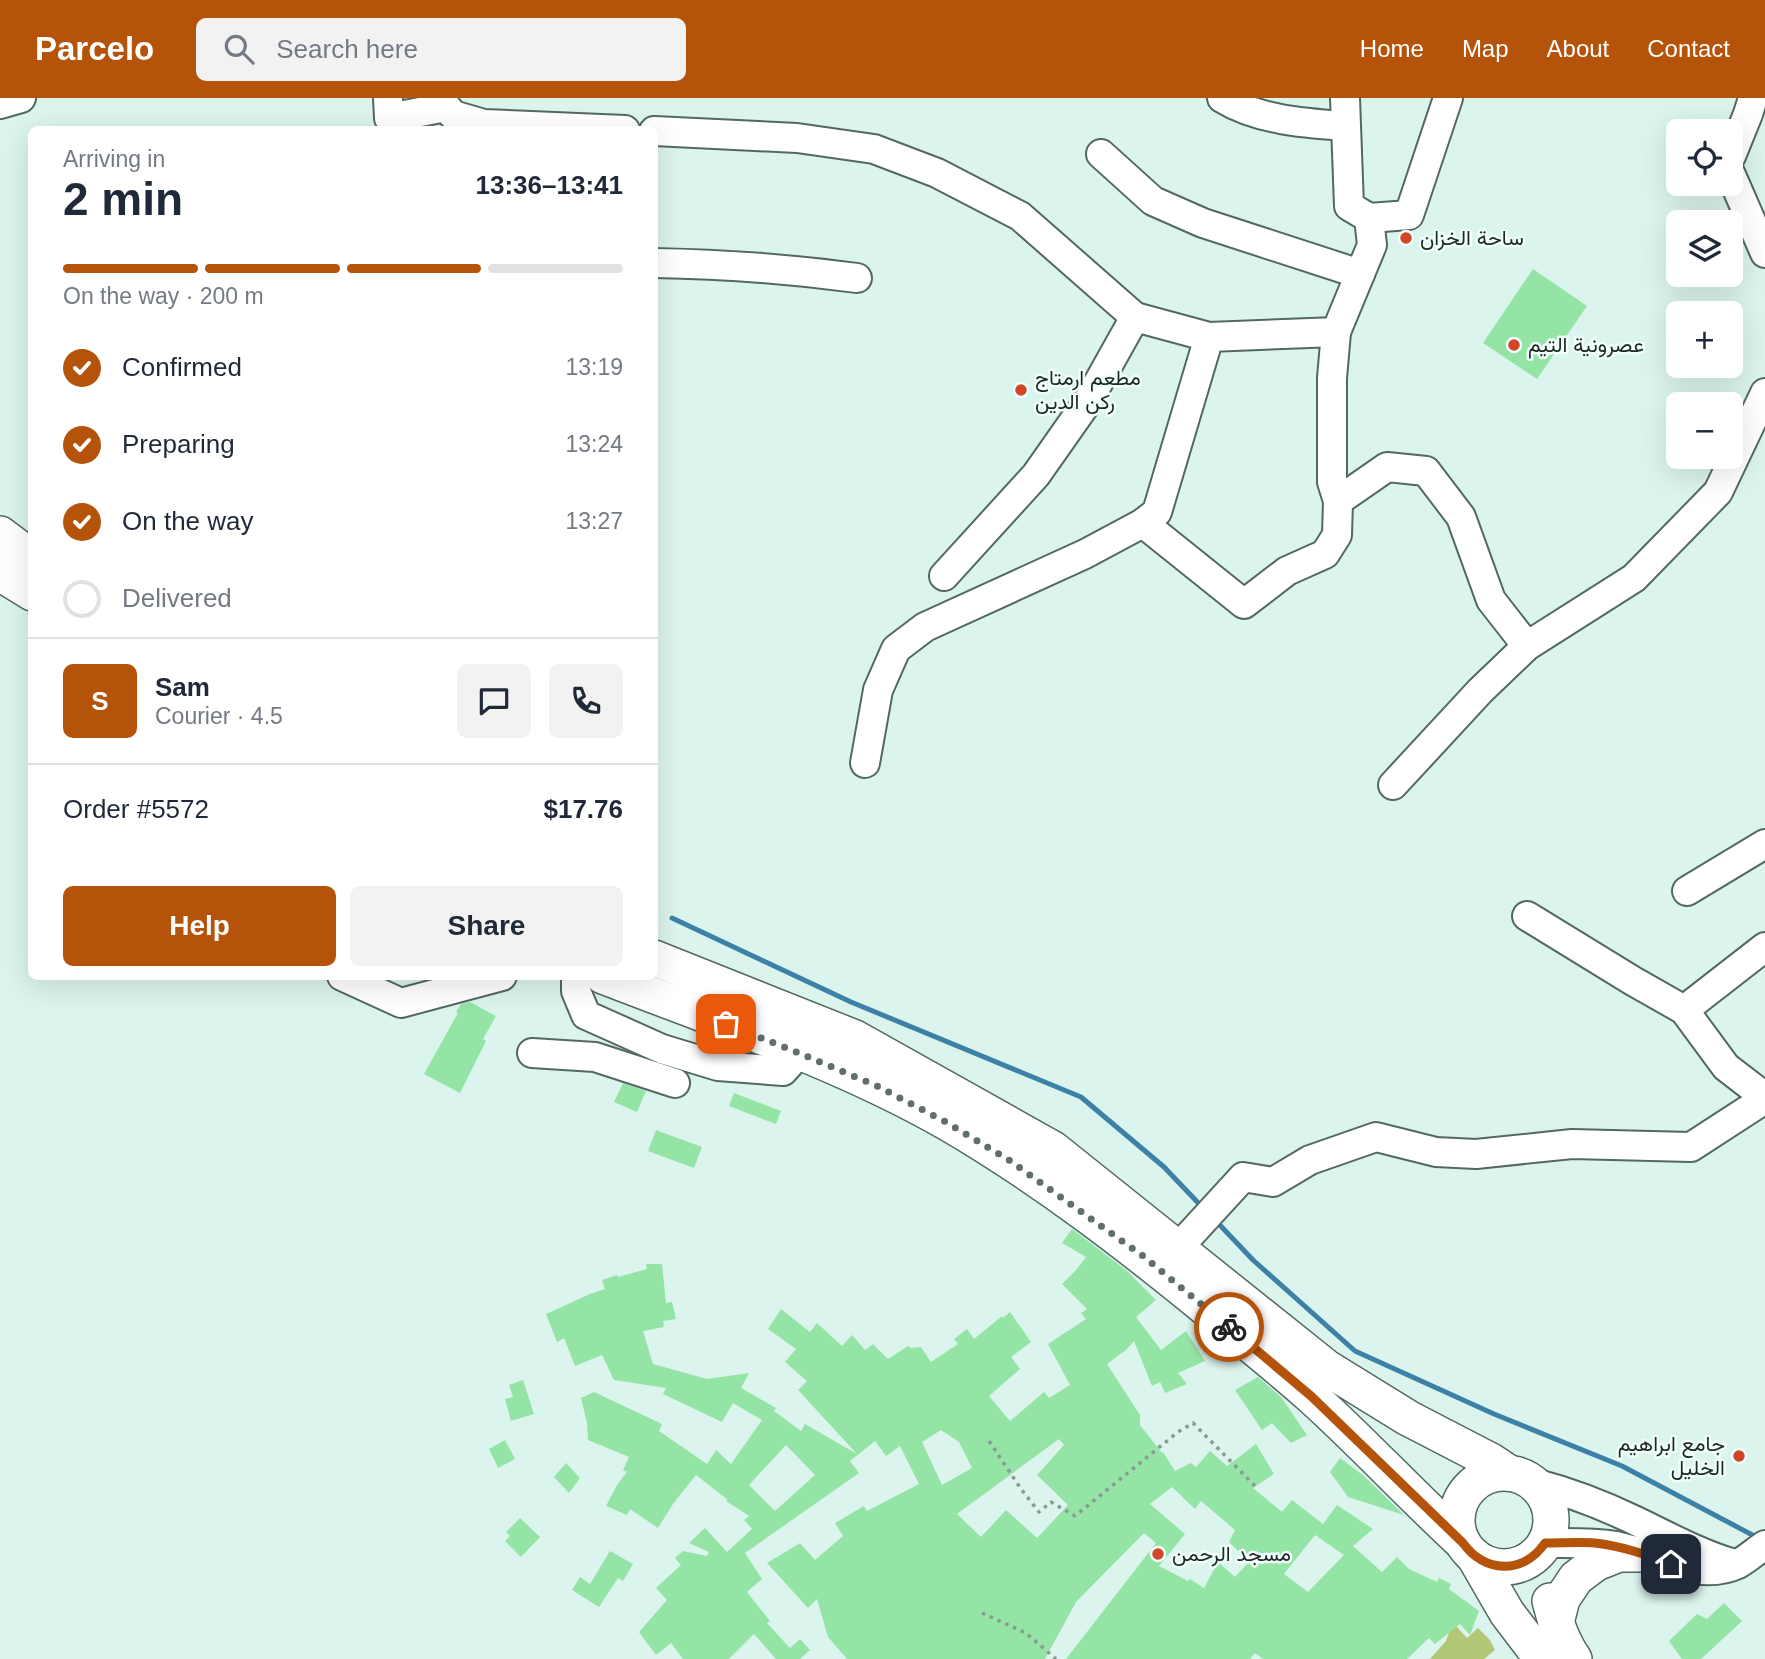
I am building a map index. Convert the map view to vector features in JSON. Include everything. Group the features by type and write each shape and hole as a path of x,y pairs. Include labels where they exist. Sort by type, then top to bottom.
{"main road":[{"path":"0,573 28,590"},
{"path":"613,980 877,1086 946,1122 1009,1160 1143,1256 1311,1396 1468,1550 1485,1563 1509,1566 1522,1563 1533,1557 1543,1546 1550,1531 1551,1518 1543,1493 1491,1461 1389,1408 1327,1368 1053,1149 855,1038 658,960"},
{"path":"1521,1478 1494,1473 1480,1479 1469,1488 1461,1500 1457,1529 1507,1613 1542,1659"},
{"path":"1543,1546 1548,1596 1556,1623 1574,1659"},
{"path":"1556,1623 1562,1599 1576,1578 1595,1563 1619,1554 1644,1554"}],"street":[{"path":"0,104 21,98"},
{"path":"388,98 389,118 443,102 453,115 582,126"},
{"path":"1222,98 1253,112 1306,124 1345,126"},
{"path":"1345,98 1349,206 1369,218 1409,215 1448,98"},
{"path":"1743,126 1753,98"},
{"path":"1761,98 1765,103"},
{"path":"658,131 797,138 874,149 937,173 1020,216 1135,317 1209,337 1336,332"},
{"path":"1101,154 1153,201 1203,223 1360,274"},
{"path":"1740,196 1765,253"},
{"path":"1143,523 1244,604 1287,571 1325,554 1337,535 1338,501 1332,482 1332,378 1336,332 1372,245 1369,218"},
{"path":"658,263 704,264 858,278"},
{"path":"944,576 1036,475 1088,401 1135,317"},
{"path":"865,763 878,690 896,649 925,627 1085,554 1143,523 1157,512 1209,337"},
{"path":"1393,785 1480,691 1527,646 1634,578 1718,492 1765,393"},
{"path":"1338,501 1387,467 1426,471 1461,517 1491,600 1527,646"},
{"path":"1687,891 1765,844"},
{"path":"1177,1249 1243,1177 1273,1182 1310,1160 1376,1137 1436,1152 1476,1154 1572,1144 1691,1147 1765,1098 1726,1067 1684,1010 1527,916"},
{"path":"1684,1010 1765,947"},
{"path":"351,980 401,1003 487,980"},
{"path":"576,980 576,991 586,1015 662,1049 718,1066 783,1070 799,1053"},
{"path":"532,1052 595,1057 672,1093 684,1055"},
{"path":"1521,1478 1581,1497 1706,1554 1737,1564"},
{"path":"1543,1546 1594,1543 1616,1546 1691,1570 1717,1569 1737,1564 1765,1545"}],"path":[{"path":"989,1441 1039,1512 1051,1502 1075,1516 1178,1432 1193,1423 1256,1487"},
{"path":"982,1613 1026,1633 1056,1659"}],"green space":[{"path":"1455,1625 1467,1638 1478,1628 1490,1640 1495,1650 1484,1659 1430,1659 1446,1641 1451,1627"}],"building":[{"path":"1533,269 1587,306 1537,379 1483,343"},
{"path":"470,1002 496,1016 460,1093 424,1074 461,1004"},
{"path":"623,1083 646,1091 637,1112 614,1102"},
{"path":"734,1093 781,1111 776,1124 729,1106"},
{"path":"656,1130 702,1147 694,1168 648,1151"},
{"path":"1072,1229 1126,1270 1156,1300 1136,1317 1161,1350 1186,1331 1205,1361 1178,1373 1187,1384 1165,1393 1160,1382 1152,1386 1134,1341 1107,1364 1140,1415 1140,1425 1175,1471 1191,1463 1196,1467 1210,1451 1227,1466 1256,1444 1274,1474 1253,1488 1282,1512 1292,1500 1323,1524 1337,1505 1373,1529 1353,1546 1382,1572 1397,1557 1409,1569 1437,1582 1439,1578 1451,1584 1449,1589 1479,1611 1470,1635 1460,1624 1435,1644 1429,1638 1407,1659 1263,1659 1255,1653 1250,1659 1066,1659 1156,1543 1144,1533 1076,1602 1045,1659 847,1659 828,1637 817,1599 808,1608 767,1563 800,1543 815,1560 843,1536 835,1523 864,1506 867,1511 919,1484 900,1446 886,1456 875,1441 850,1461 859,1473 745,1553 762,1579 747,1592 770,1621 767,1623 790,1648 800,1639 810,1650 800,1659 776,1659 754,1634 729,1659 683,1659 671,1643 656,1655 639,1632 667,1600 656,1588 681,1565 675,1558 683,1551 707,1556 709,1552 689,1543 705,1528 727,1552 752,1529 744,1520 749,1516 726,1501 728,1500 696,1475 658,1528 630,1509 627,1515 606,1506 627,1472 623,1470 629,1457 588,1440 581,1398 594,1392 662,1424 659,1431 707,1464 716,1450 731,1464 762,1420 733,1403 722,1422 663,1394 666,1388 614,1380 602,1355 575,1366 564,1338 557,1342 546,1314 605,1289 602,1280 647,1269 646,1264 662,1264 666,1303 672,1302 676,1319 663,1321 664,1327 643,1331 653,1364 707,1379 749,1373 741,1388 776,1408 774,1411 801,1431 805,1424 857,1454 798,1390 807,1381 785,1362 796,1349 768,1329 781,1309 810,1332 817,1323 842,1346 852,1335 865,1350 873,1344 888,1359 908,1346 921,1347 931,1362 958,1344 954,1339 967,1329 974,1339 1010,1312 1031,1342 1011,1357 1020,1369 989,1396 1010,1421 1044,1392 1049,1398 1070,1385 1048,1344 1086,1319 1081,1313 1087,1309 1062,1284 1086,1257 1062,1243","holes":["941,1430 959,1442 972,1468 942,1485 922,1442","1059,1439 1064,1445 1037,1475 1068,1505 1037,1538 1006,1510 981,1537 957,1514","786,1445 815,1475 775,1511 749,1485","1172,1487 1195,1509 1201,1501 1235,1530 1229,1542 1249,1562 1235,1577 1218,1562 1204,1588 1159,1566 1185,1534 1150,1504","1315,1535 1344,1555 1308,1592 1284,1574"]},
{"path":"1258,1377 1281,1397 1307,1435 1291,1443 1272,1423 1262,1430 1235,1390"},
{"path":"523,1380 534,1414 511,1421 505,1399 513,1397 509,1385"},
{"path":"505,1440 515,1459 498,1468 489,1449"},
{"path":"1340,1458 1364,1476 1404,1515 1348,1497 1330,1472"},
{"path":"566,1463 580,1478 569,1493 554,1477"},
{"path":"520,1518 540,1537 521,1557 505,1541 510,1536 506,1532"},
{"path":"610,1551 633,1564 623,1581 618,1578 599,1607 572,1590 580,1577 590,1584"},
{"path":"1724,1603 1742,1621 1701,1659 1682,1659 1669,1641 1697,1614 1707,1619"}],"waterway":[{"path":"672,918 851,1002 1081,1097 1164,1167 1204,1209"},
{"path":"1216,1221 1253,1260 1355,1351 1494,1414 1622,1466 1760,1539"}],"way so far":[{"path":"726,1024 877,1086 946,1122 1009,1160 1143,1256 1229,1327"}],"place":[{"name":"ساحة الخزان","path":"1406,238"},
{"name":"عصرونية التيم","path":"1514,345"},
{"name":"مطعم ارمتاج ركن الدين","path":"1021,390"},
{"name":"جامع ابراهيم الخليل","path":"1739,1456"},
{"name":"مسجد الرحمن","path":"1158,1554"}],"route":[{"path":"1229,1327 1311,1396 1474,1556 1485,1563 1497,1566 1522,1563 1533,1557 1545,1543 1594,1543 1616,1546 1671,1564"}]}
